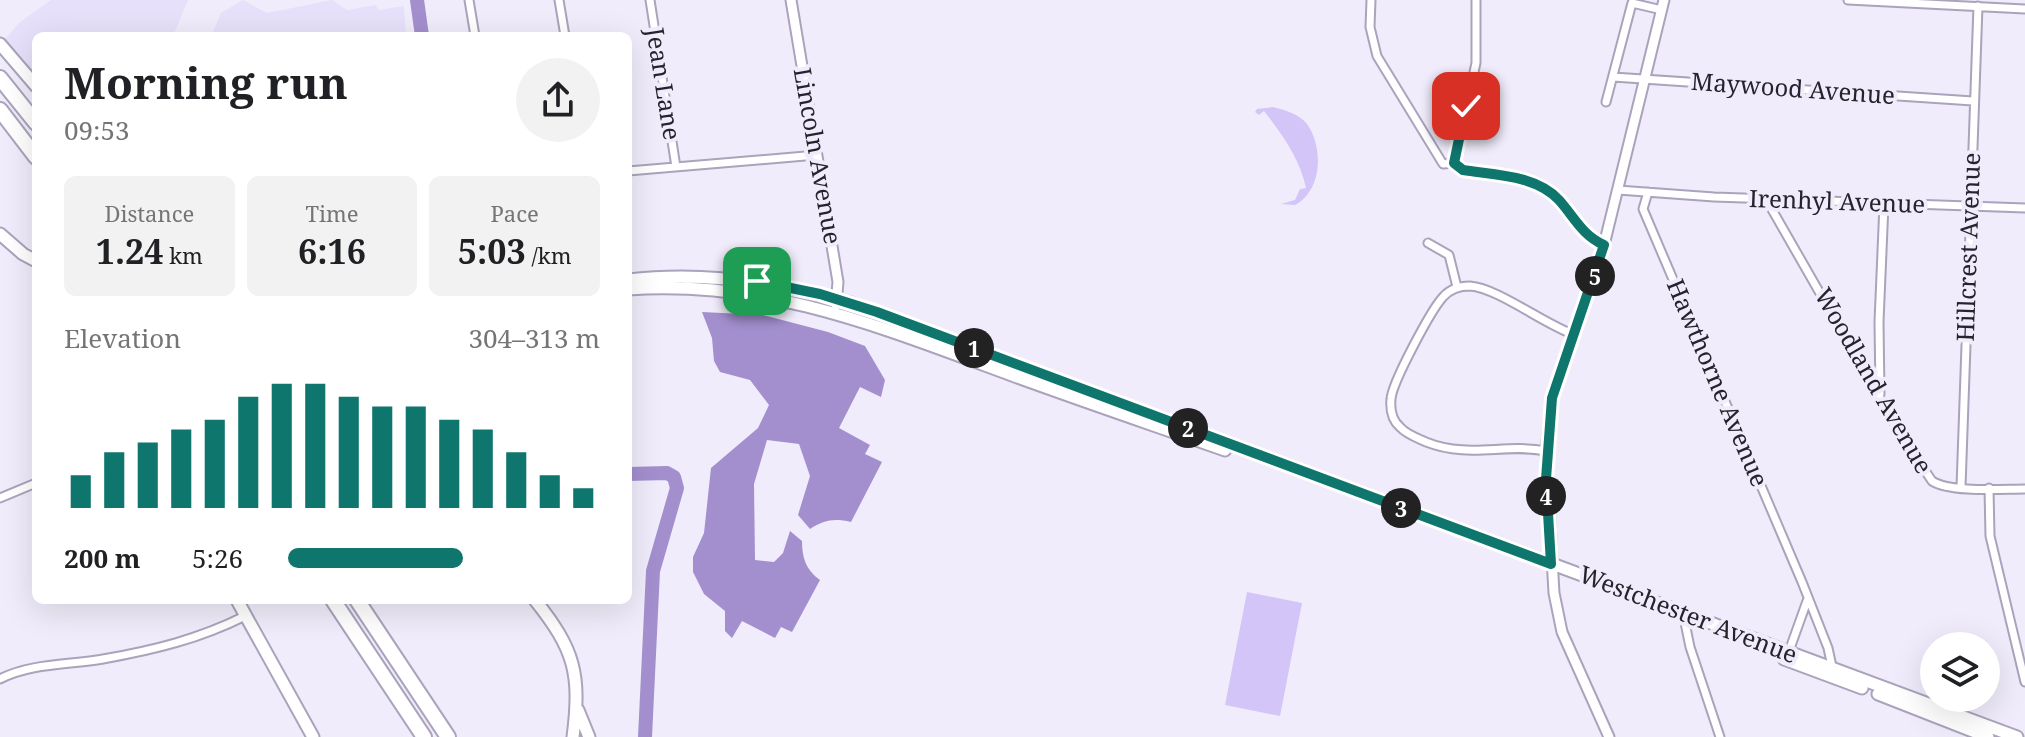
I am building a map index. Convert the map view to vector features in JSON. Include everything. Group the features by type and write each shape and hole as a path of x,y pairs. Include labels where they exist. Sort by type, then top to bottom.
{"highway":[{"path":"0,78 32,118"},
{"path":"0,110 32,152"},
{"path":"336,604 424,737"},
{"path":"360,604 448,737"}],"main road":[{"path":"0,44 32,81"},
{"path":"0,234 32,263"},
{"path":"23,254 32,259"},
{"name":"Westchester Avenue","path":"632,280 682,276 723,278 765,282 837,299 1790,658 1988,737"},
{"name":"Westchester Avenue","path":"632,289 692,288 744,292 835,312 1552,568"},
{"path":"239,604 313,737"},
{"path":"538,604 569,648 577,672 573,737"},
{"name":"Westchester Avenue","path":"1832,674 2017,737"},
{"path":"577,706 589,737"}],"street":[{"path":"469,0 474,32"},
{"path":"559,0 564,32"},
{"name":"Jean Lane","path":"650,0 676,167"},
{"name":"Lincoln Avenue","path":"791,0 838,282 835,312"},
{"path":"1371,0 1370,27 1377,56 1443,164 1454,163 1463,170 1533,182 1559,200 1583,232 1604,245"},
{"path":"1454,163 1476,63 1476,0"},
{"path":"1848,0 2025,9"},
{"path":"1606,102 1632,3 1663,5 1604,245 1552,398 1546,451 1552,568 1562,632 1609,737"},
{"name":"Hillcrest Avenue","path":"1961,487 1978,6"},
{"name":"Maywood Avenue","path":"1613,77 1973,101"},
{"path":"632,171 817,155"},
{"path":"1618,190 1648,192"},
{"name":"Irenhyl Avenue","path":"1648,192 2025,208"},
{"name":"Hawthorne Avenue","path":"1648,192 1643,209 1802,582 1828,648 1832,674"},
{"name":"Woodland Avenue","path":"1766,199 1932,481 1938,485 1961,487 2025,489"},
{"path":"1880,396 1879,322 1884,204"},
{"path":"1428,243 1449,255 1457,287"},
{"path":"1546,451 1458,452 1408,434 1395,420 1390,401 1430,315 1442,297 1457,287 1472,286 1490,293 1575,335"},
{"path":"0,498 32,485"},
{"path":"1989,488 1990,536 2025,682"},
{"path":"1790,658 1807,601"},
{"path":"0,679 26,669 184,643 245,616"},
{"path":"1684,618 1690,647 1720,737"}],"shaded area":[{"path":"51,0 188,0 175,32 32,32 32,70 5,39 20,22"},
{"path":"243,0 267,13 332,0 347,10 376,5 378,10 404,6 406,32 213,32 221,13"},
{"path":"1273,107 1304,121 1316,145 1318,168 1315,180 1311,190 1295,205 1281,204 1295,200 1300,189 1306,188 1295,157 1264,111 1259,115 1255,112"},
{"path":"702,312 763,315 828,332 865,346 885,380 881,397 860,387 839,428 870,445 865,454 882,462 851,522 829,521 810,529 798,515 810,476 799,444 767,440 754,484 755,560 774,562 783,553 790,531 802,541 806,563 820,580 792,632 781,627 775,638 742,621 732,638 725,631 725,611 704,594 693,572 693,557 704,533 711,468 758,428 769,405 750,380 720,372 714,361 712,338"},
{"path":"1247,592 1302,603 1280,716 1225,705"}],"waterway":[{"path":"417,0 421,32"},
{"path":"632,474 667,473 674,477 677,488 653,571 645,737"}],"route":[{"path":"757,281 820,294 877,312 1551,564 1546,451 1552,398 1604,245 1583,232 1559,200 1533,182 1463,170 1454,163 1466,106"}]}
